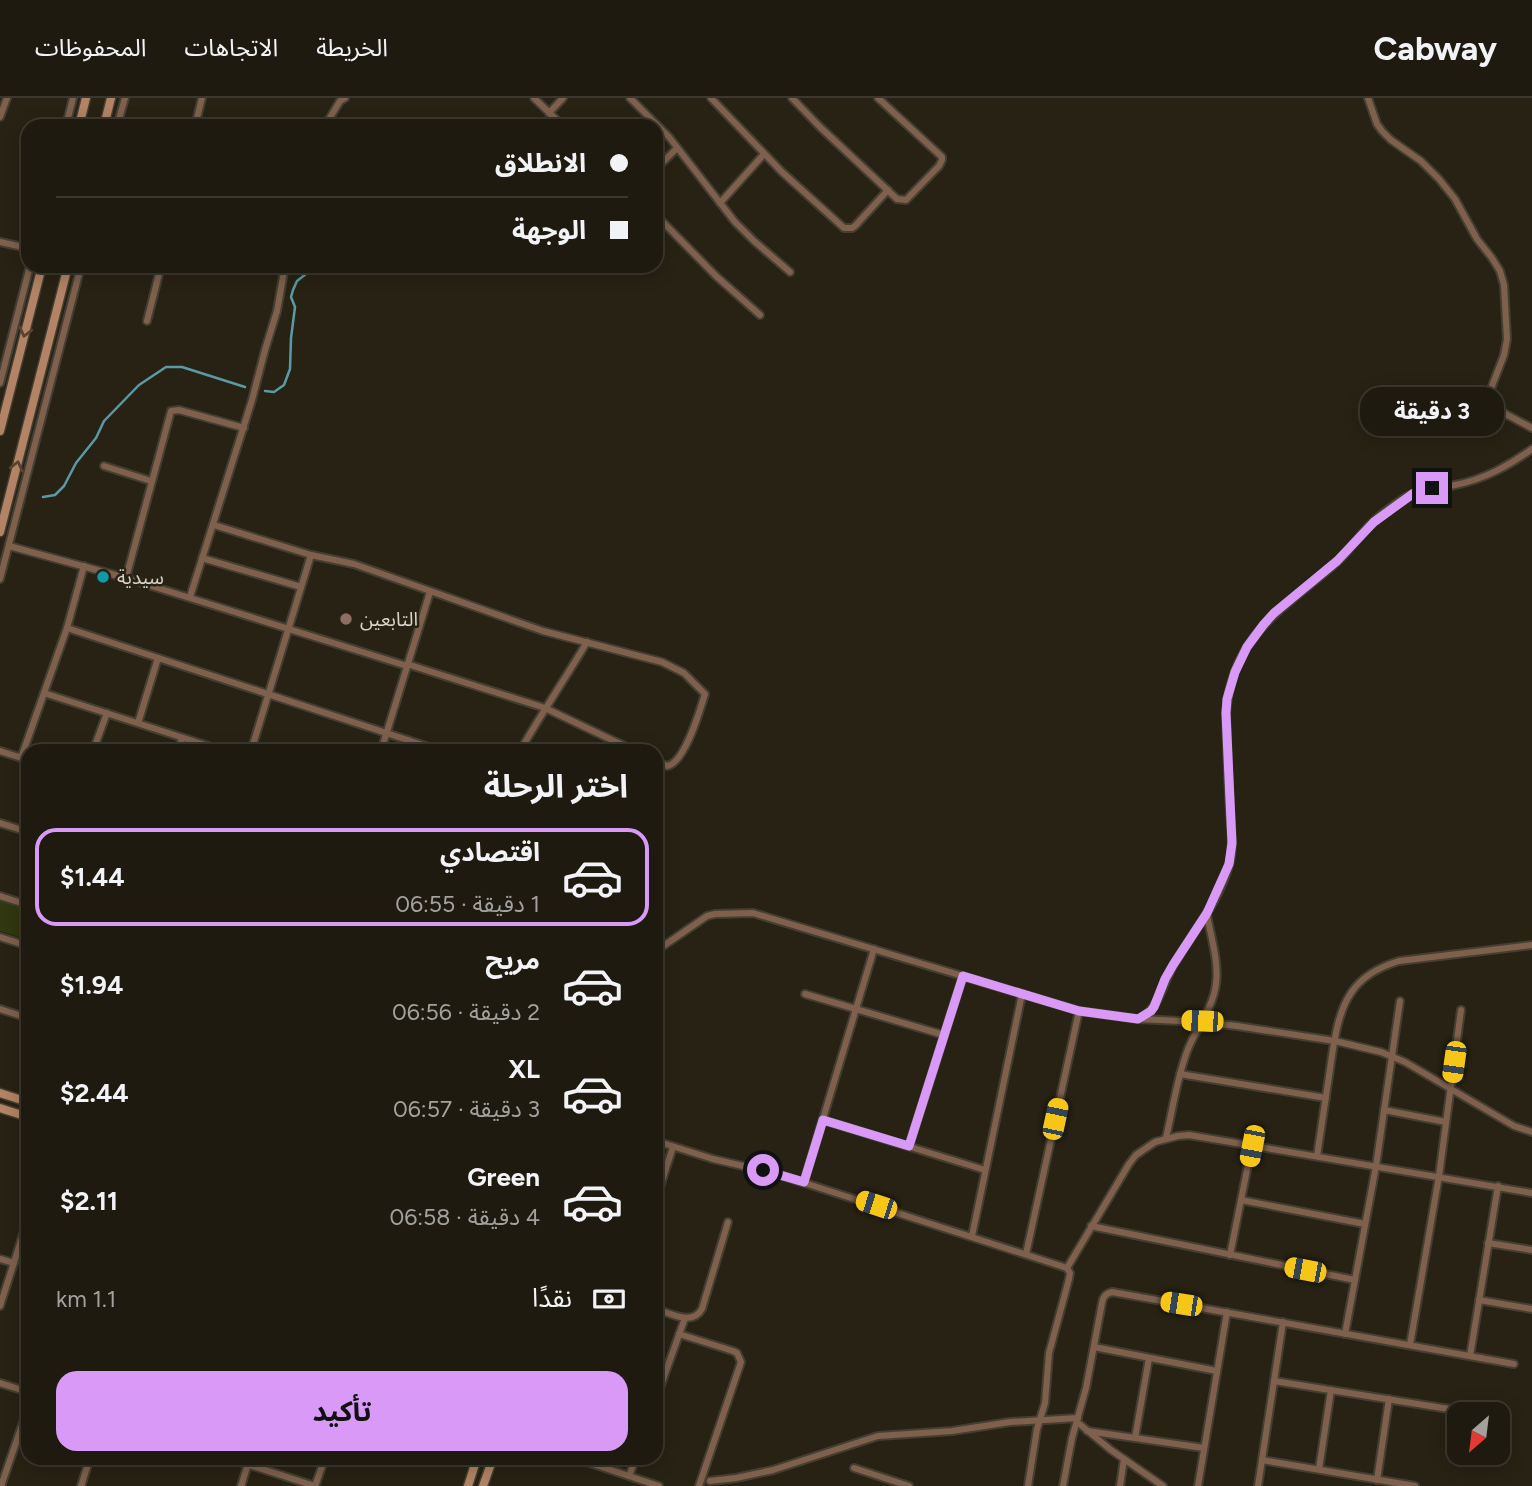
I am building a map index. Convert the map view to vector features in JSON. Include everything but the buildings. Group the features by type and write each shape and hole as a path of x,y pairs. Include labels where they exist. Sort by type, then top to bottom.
{"main road":[{"path":"81,119 86,98"},
{"path":"106,119 111,98"},
{"path":"0,431 40,273"},
{"path":"0,532 66,273"},
{"path":"0,1093 21,1100"},
{"path":"0,1108 21,1115"},
{"path":"467,1486 474,1465"},
{"path":"484,1486 491,1465"}],"street":[{"path":"0,117 7,98"},
{"path":"68,119 73,98"},
{"path":"119,119 125,98"},
{"path":"197,119 202,98"},
{"path":"534,98 556,119"},
{"path":"550,113 563,98"},
{"path":"631,98 651,119"},
{"path":"711,98 764,154 844,228 855,226 888,190"},
{"path":"792,98 897,199 906,200 942,160 940,154 878,98"},
{"path":"1368,98 1382,131 1421,161 1439,179 1500,271 1504,285 1507,339 1490,398 1500,411 1532,428"},
{"path":"329,119 340,99"},
{"path":"663,131 754,241 790,272"},
{"path":"663,162 677,148"},
{"path":"720,203 764,154"},
{"path":"663,222 716,276 760,315"},
{"path":"0,242 21,247"},
{"path":"0,383 28,273"},
{"path":"0,579 79,273"},
{"path":"147,321 158,273"},
{"path":"190,597 273,328 284,273"},
{"path":"126,578 170,411 178,410 244,428"},
{"path":"1138,1019 1154,1007 1165,979 1207,913 1226,875 1231,854 1227,699 1238,666 1255,635 1274,613 1337,561 1374,522 1406,498 1423,489 1457,485 1486,476 1513,463 1532,449"},
{"path":"104,466 151,481"},
{"path":"214,524 312,555 354,564 543,631 670,665 684,673 705,694 693,732 675,763 667,766 663,764"},
{"path":"9,546 190,597 545,708 620,744"},
{"path":"253,744 312,555"},
{"path":"202,558 301,587"},
{"path":"29,744 84,566"},
{"path":"383,744 430,592"},
{"path":"67,628 419,744"},
{"path":"524,744 587,642"},
{"path":"138,723 158,658"},
{"path":"44,693 201,744"},
{"path":"96,744 107,713"},
{"path":"180,744 182,738"},
{"path":"0,751 21,758"},
{"path":"0,823 21,830"},
{"path":"0,896 21,903"},
{"path":"663,946 707,916 746,912 762,915 1079,1011 1138,1019 1202,1021 1335,1041 1391,1056 1514,1126 1532,1132"},
{"path":"1166,1138 1189,1048 1212,1000 1217,974 1207,913"},
{"path":"0,937 21,944"},
{"path":"1317,1156 1335,1041 1344,1004 1361,981 1385,965 1399,961 1532,945"},
{"path":"804,1182 874,949"},
{"path":"909,1146 963,976"},
{"path":"805,994 944,1035"},
{"path":"972,1236 1022,994"},
{"path":"1345,1334 1376,1166 1400,1001"},
{"path":"0,1009 21,1016"},
{"path":"1410,1345 1439,1176 1461,1010"},
{"path":"1026,1254 1079,1011"},
{"path":"1181,1074 1326,1098"},
{"path":"1384,1110 1446,1122"},
{"path":"823,1120 985,1170"},
{"path":"1067,1268 1129,1164 1145,1148 1166,1138 1189,1135 1532,1193"},
{"path":"663,1143 804,1182 1067,1268 1069,1279 1047,1363 1045,1403 1039,1420 1028,1486"},
{"path":"1230,1255 1252,1146"},
{"path":"663,1178 673,1147"},
{"path":"1470,1356 1498,1186"},
{"path":"1241,1199 1365,1224"},
{"path":"663,1311 685,1318 698,1315 728,1222"},
{"path":"1091,1226 1355,1280"},
{"path":"0,1306 21,1242"},
{"path":"1489,1243 1532,1250"},
{"path":"0,1259 14,1264"},
{"path":"1063,1486 1086,1388 1103,1298 1112,1292 1514,1364"},
{"path":"1479,1300 1532,1309"},
{"path":"1198,1486 1227,1312"},
{"path":"663,1380 685,1318"},
{"path":"1258,1486 1283,1322"},
{"path":"680,1334 733,1351 741,1362 699,1486"},
{"path":"1094,1348 1217,1371"},
{"path":"1135,1438 1149,1358"},
{"path":"1274,1381 1447,1409"},
{"path":"0,1383 21,1390"},
{"path":"1319,1469 1331,1390"},
{"path":"1377,1480 1389,1399"},
{"path":"710,1481 728,1483 890,1434 952,1431 1039,1420 1077,1420 1087,1431 1163,1486"},
{"path":"1,1486 21,1428"},
{"path":"1087,1431 1204,1448"},
{"path":"1120,1486 1124,1459"},
{"path":"1262,1460 1415,1486"},
{"path":"81,1486 88,1465"},
{"path":"241,1486 248,1465"},
{"path":"260,1465 315,1486 322,1465"},
{"path":"596,1465 646,1484 659,1486"},
{"path":"629,1476 633,1465"},
{"path":"854,1468 909,1486"}],"green space":[{"path":"0,900 21,907 21,938 0,931"}],"waterway":[{"path":"265,391 274,392 284,385 290,369 295,307 291,297 297,281 307,273"},
{"path":"43,497 55,495 64,486 104,421 139,385 166,367 182,367 245,387"}],"place":[{"name":"سيدية","path":"103,577"},
{"name":"التابعين","path":"346,619"}],"route":[{"path":"763,1170 804,1182 823,1120 909,1146 963,976 1079,1011 1138,1019 1151,1011 1165,979 1207,913 1229,864 1232,843 1226,713 1230,685 1240,659 1255,635 1274,613 1346,553 1374,522 1414,493 1432,488"}]}
